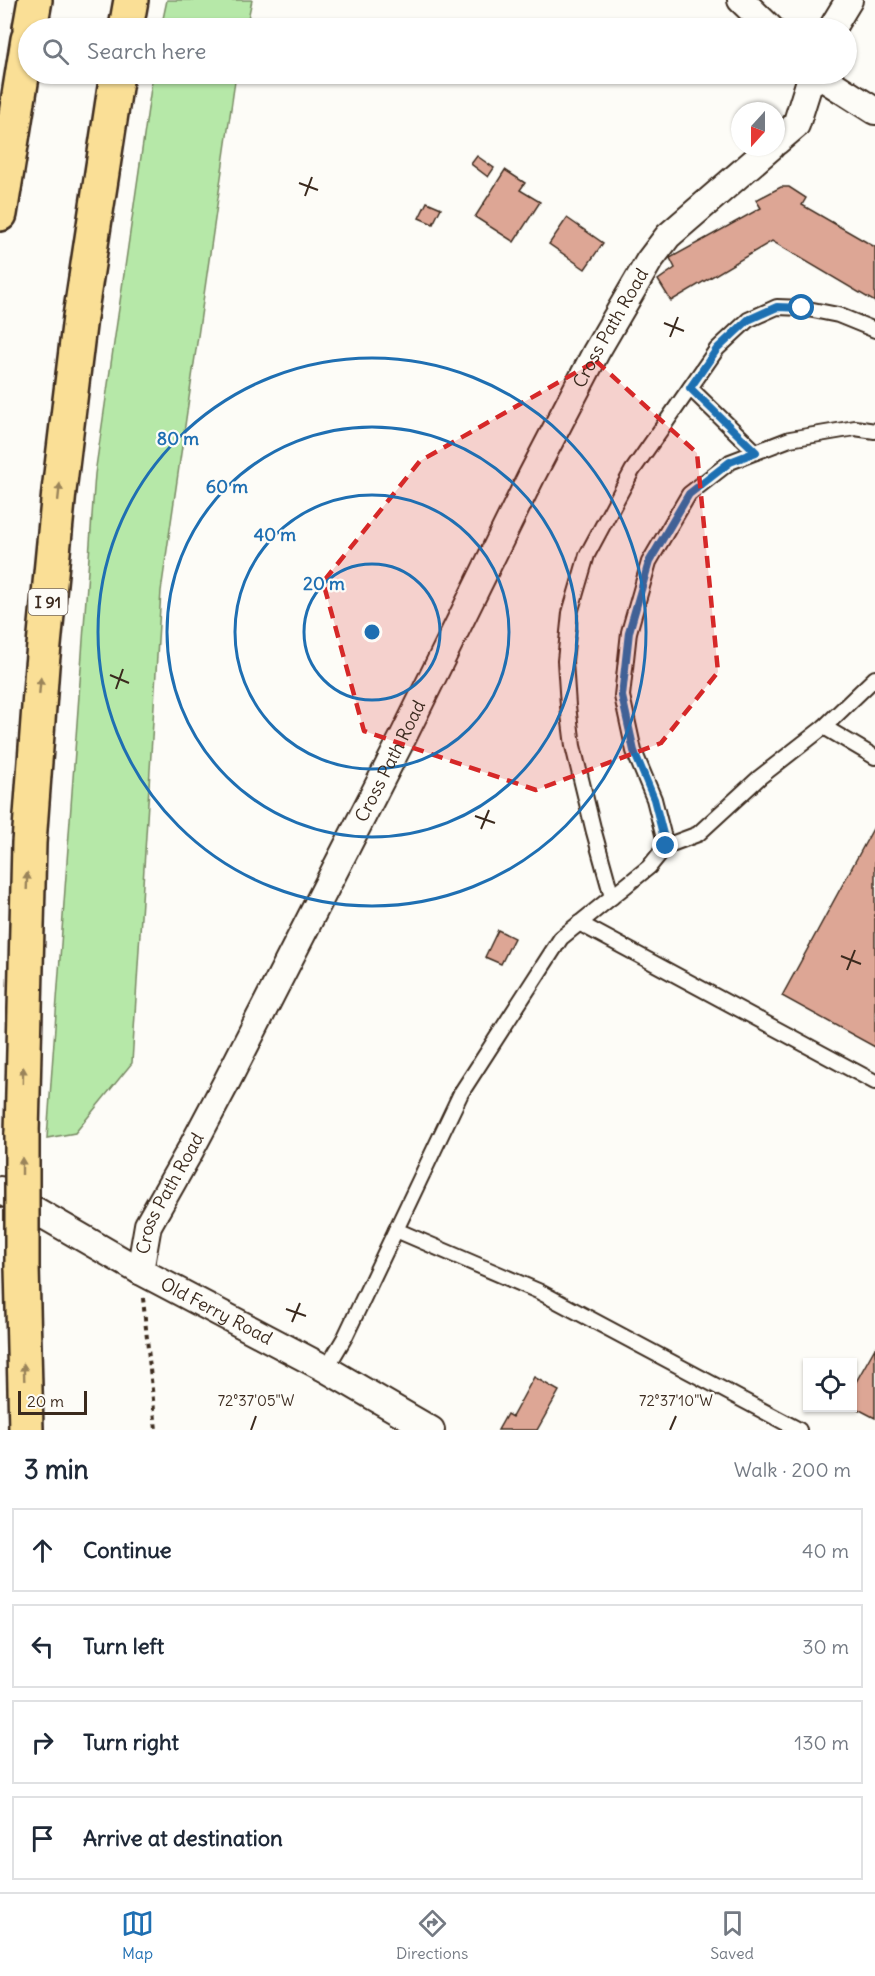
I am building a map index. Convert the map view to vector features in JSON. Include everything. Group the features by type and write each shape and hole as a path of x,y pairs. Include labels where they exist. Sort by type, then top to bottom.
{"highway":[{"path":"32,18 35,0"},
{"path":"128,18 131,0"},
{"path":"0,214 21,84"},
{"name":"I 91","path":"26,1430 22,1134 29,843 42,666 58,501 80,317 115,84"}],"street":[{"path":"741,0 760,18"},
{"path":"838,18 849,0"},
{"path":"785,134 796,125 811,84"},
{"path":"831,84 875,111"},
{"name":"Cross Path Road","path":"140,1271 148,1225 226,1083 596,352 638,279 668,236 761,156"},
{"name":"Old Ferry Road","path":"0,1190 140,1271 326,1369 431,1430"}],"lane":[{"path":"612,897 573,746 565,661 570,614 587,555 632,471 717,349 748,320 777,307 802,308 838,315 875,330"},
{"path":"690,388 756,452"},
{"path":"666,846 654,799 634,751 622,696 629,632 649,562 689,494 730,462 790,439 855,428 875,432"},
{"path":"326,1369 345,1337 461,1093 561,938 649,867 666,846 698,834 760,777 824,727 875,678"},
{"path":"824,727 875,756"},
{"path":"579,923 875,1082"},
{"path":"396,1230 538,1291 799,1430"}],"path":[{"name":"Cross Path Road","path":"140,1271 156,1430"}],"highlighted area":[{"path":"596,361 697,453 718,672 661,743 536,790 364,731 323,582 420,461"}],"green space":[{"path":"167,0 252,0 248,18 163,18"},
{"path":"152,84 235,84 161,591 132,1063 75,1133 47,1138 95,474"}],"building":[{"path":"477,156 494,168 488,177 471,164"},
{"path":"505,170 525,183 520,190 540,202 514,242 475,217"},
{"path":"781,187 789,187 806,198 802,205 875,247 875,302 772,241 671,301 658,280 675,268 670,258 761,208 756,200"},
{"path":"427,202 441,208 433,224 419,218"},
{"path":"567,218 603,243 585,269 549,244"},
{"path":"875,825 875,1047 782,996"},
{"path":"498,930 514,938 501,964 485,957"},
{"path":"875,1348 875,1418 857,1409 857,1380"},
{"path":"534,1377 559,1391 537,1430 498,1430 507,1414 512,1417"}],"route":[{"path":"666,846 654,799 634,751 622,696 629,632 649,562 689,494 730,462 756,452 690,388 717,349 748,320 777,307 802,308"}]}
